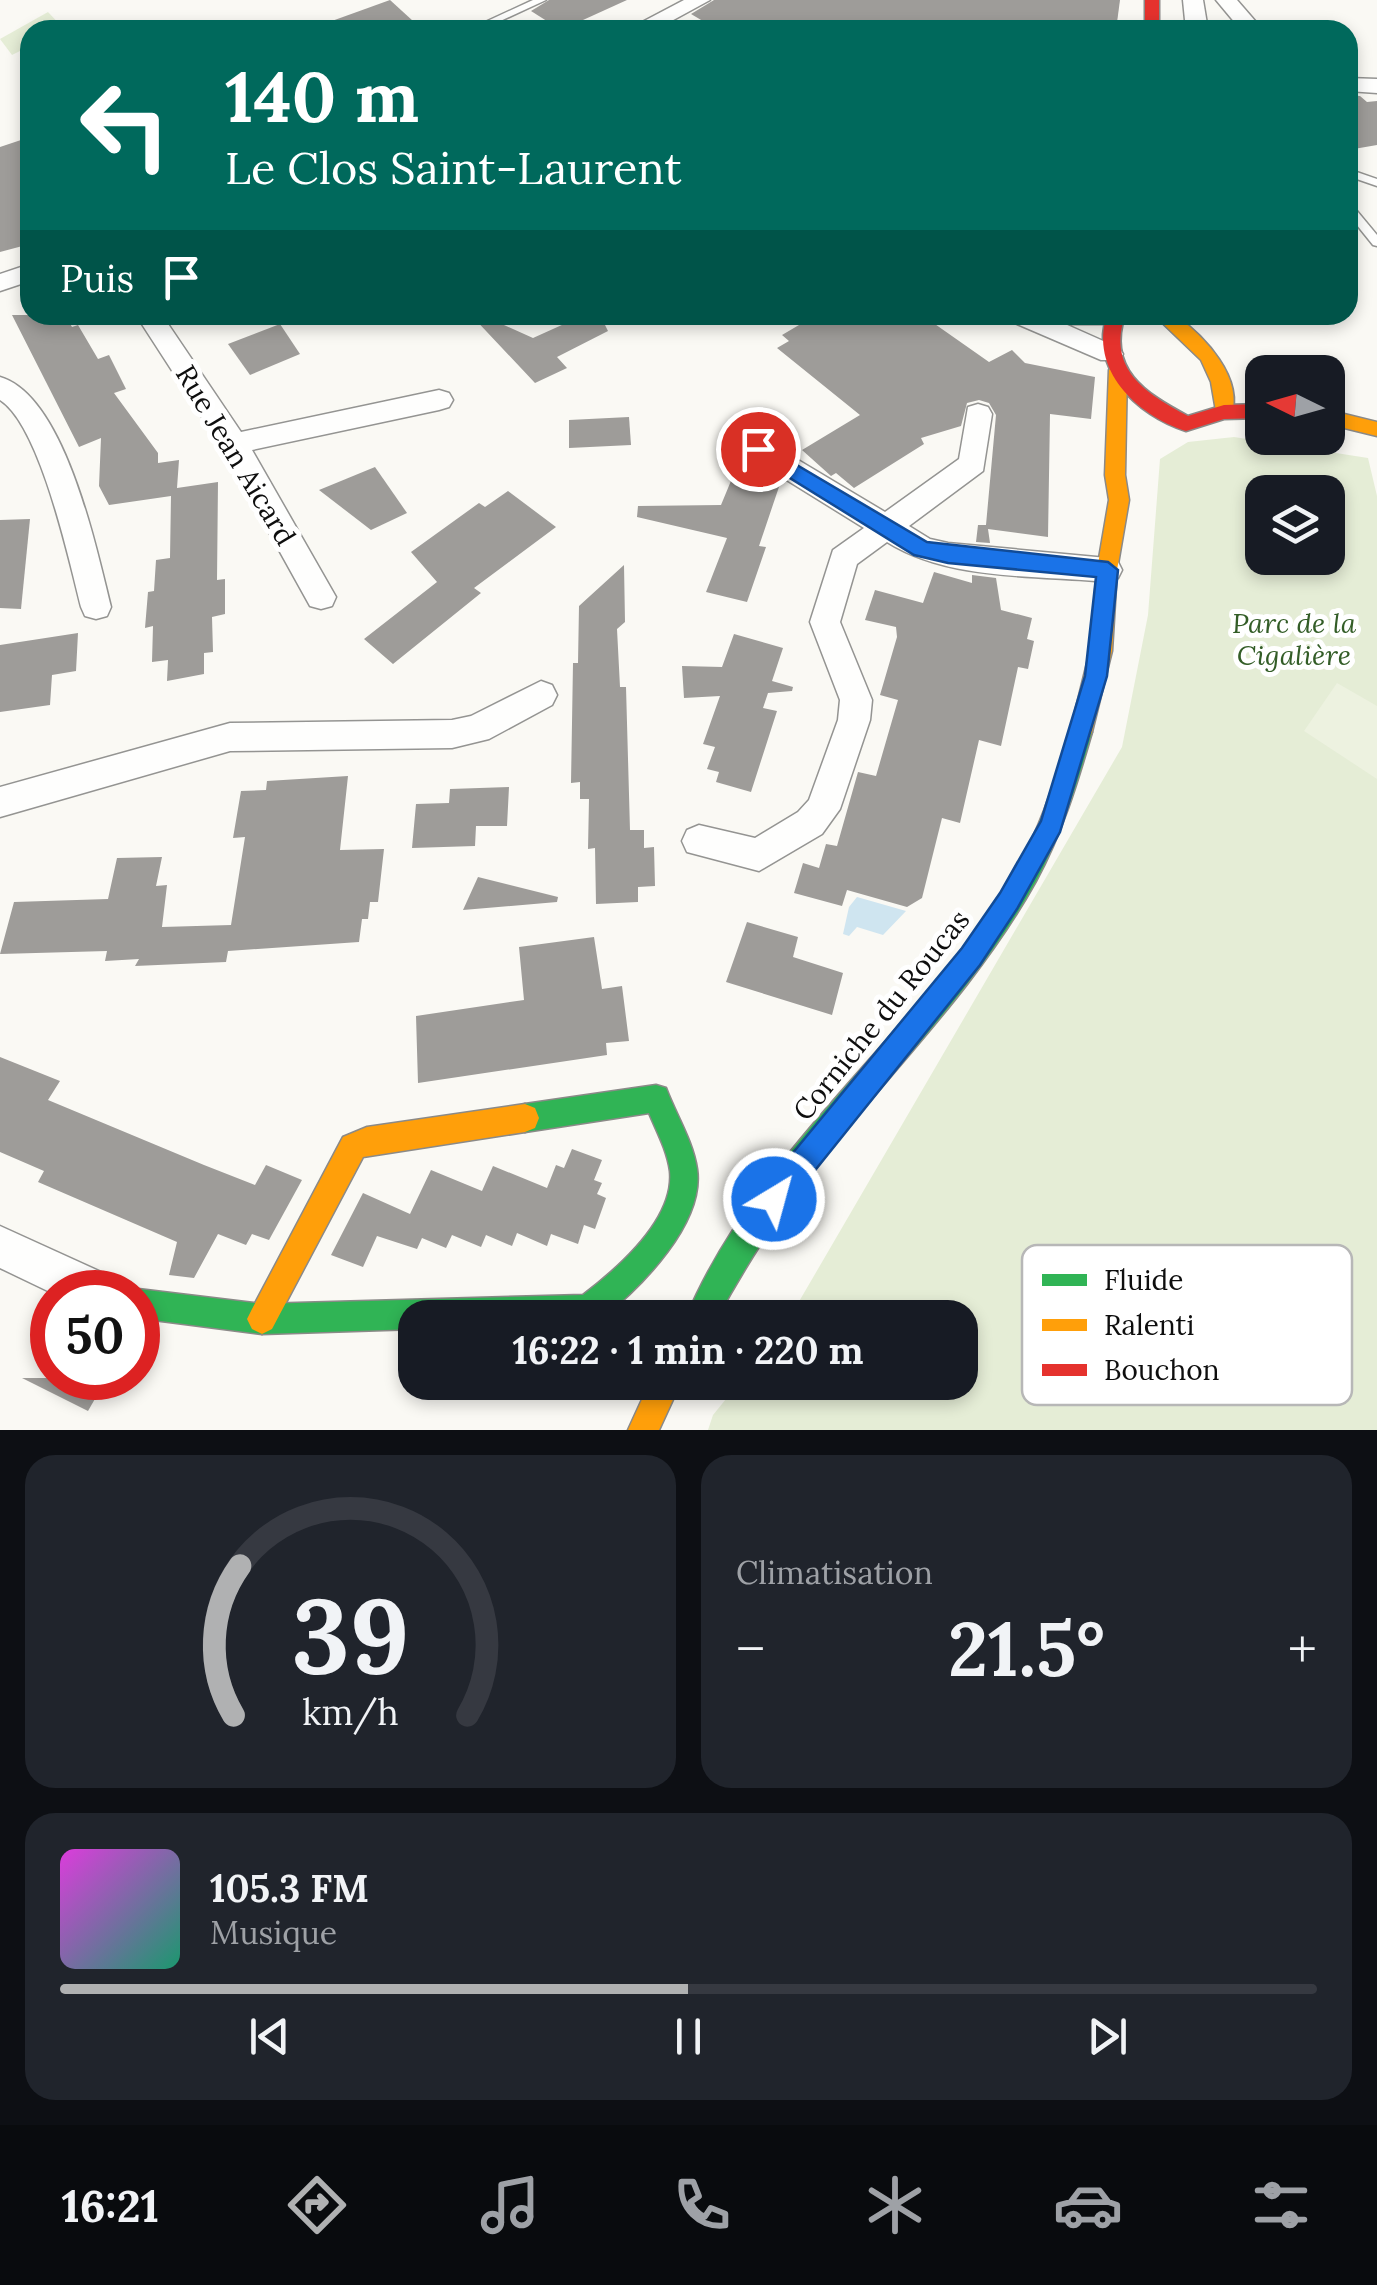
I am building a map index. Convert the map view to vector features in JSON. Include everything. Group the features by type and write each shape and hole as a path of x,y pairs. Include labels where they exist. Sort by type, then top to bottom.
{"main road":[{"name":"Corniche du Roucas","path":"711,1300 738,1248 791,1175 971,956 1052,824 1098,668 1119,500 1110,325"},
{"path":"1179,325 1220,377 1228,398 1224,412"},
{"path":"1114,362 1156,410 1186,424"},
{"path":"1220,377 1245,388"},
{"name":"Corniche du Roucas","path":"1119,500 1146,448 1186,424 1224,412 1245,411"},
{"path":"1345,421 1377,429"},
{"path":"160,1307 262,1319 588,1310 610,1297 676,1210 684,1178 672,1095 368,1141 353,1147 262,1319"},
{"path":"644,1430 658,1400"}],"street":[{"path":"1226,0 1243,20"},
{"path":"655,20 685,3"},
{"name":"Rue Jean Aicard","path":"156,325 234,444 320,597"},
{"path":"1040,325 1114,362"},
{"path":"0,387 18,397 61,479 96,607"},
{"path":"234,444 439,400"},
{"path":"699,841 758,855 810,824 823,809 854,720 856,700 825,622 844,558 973,464 978,414"},
{"path":"758,449 883,529 935,553 1108,570"},
{"path":"0,802 230,737 452,734 477,729 540,696"},
{"path":"0,1248 48,1270"}],"lane":[{"path":"496,20 541,0"},
{"path":"1358,219 1377,242"}],"green space":[{"path":"48,12 56,20 34,20"},
{"path":"20,28 20,51 12,55 0,39"},
{"name":"Parc de la Cigalière","path":"1234,437 1245,439 1245,455 1345,454 1368,458 1377,496 1377,1430 708,1430 713,1415 725,1400 978,1400 978,1300 800,1300 1122,747 1148,615 1160,459 1188,442"},
{"path":"1337,683 1377,706 1377,779 1304,731"}],"water":[{"path":"857,897 906,911 883,935 857,927 849,936 843,934 849,907"}],"building":[{"path":"390,0 412,20 335,20"},
{"path":"549,0 627,0 583,20 545,20 531,11"},
{"path":"714,0 1120,0 1117,20 701,20 691,14"},
{"path":"1358,96 1367,102 1377,101 1377,145 1358,148"},
{"path":"20,140 20,247 0,252 0,147"},
{"path":"12,315 20,315 20,325 78,325 98,359 109,355 126,389 114,393 158,453 158,463 179,460 177,488 218,482 217,580 225,579 225,614 212,617 213,652 204,653 204,674 167,681 168,660 152,662 153,626 145,628 156,560 170,558 171,496 109,505 99,486 101,438 79,447"},
{"path":"281,325 300,354 250,375 228,344"},
{"path":"480,325 504,325 533,338 562,325 605,325 608,331 557,357 567,368 535,383"},
{"path":"799,325 936,325 989,362 1012,350 1025,363 1095,377 1091,419 1050,414 1048,537 988,529 990,543 976,542 978,525 986,525 996,415 989,403 979,400 967,403 961,426 921,438 924,444 854,488 836,473 831,476 802,450 860,415 777,348 789,341 782,335"},
{"path":"629,417 631,445 569,448 569,420"},
{"path":"375,467 407,513 371,530 319,490"},
{"path":"749,469 781,481 759,546 766,547 747,602 706,592 727,538 637,517 638,506 721,505 733,476 745,478"},
{"path":"508,491 556,527 474,588 481,593 393,664 364,639 437,582 411,552 479,503 485,507"},
{"path":"30,519 21,609 0,608 0,520"},
{"path":"624,565 625,622 617,629 620,687 626,687 630,830 644,830 644,848 654,847 655,886 638,887 638,902 596,904 595,848 588,849 589,799 580,799 580,782 571,783 573,663 578,663 579,606"},
{"path":"934,572 972,583 972,575 996,578 1001,610 1032,618 1027,639 1034,641 1028,669 1018,667 1001,746 979,740 960,823 942,818 922,898 907,907 847,890 842,906 794,893 803,863 819,868 826,844 837,846 858,772 876,776 898,700 880,695 897,637 896,627 865,620 875,590 923,603"},
{"path":"78,633 76,671 52,675 50,705 0,712 0,645"},
{"path":"734,634 783,648 772,681 793,687 792,691 768,693 763,708 777,711 751,792 716,782 719,772 707,769 715,747 703,744 720,696 684,698 682,666 722,667"},
{"path":"348,776 340,850 384,849 378,902 370,902 368,919 362,919 359,942 228,951 226,962 135,966 139,959 105,961 107,951 0,954 14,902 108,899 117,858 162,857 156,886 167,885 162,927 231,925 245,837 233,838 241,791 266,790 267,781"},
{"path":"509,787 507,826 476,826 475,846 412,848 416,804 449,803 450,789"},
{"path":"478,877 558,897 557,902 463,910"},
{"path":"747,922 798,937 793,957 843,973 832,1015 726,982"},
{"path":"594,937 602,989 622,986 629,1041 606,1043 607,1055 418,1083 416,1016 524,1000 519,947"},
{"path":"0,1057 60,1081 48,1100 204,1165 255,1185 266,1165 302,1180 269,1240 252,1234 246,1245 218,1234 194,1278 169,1275 177,1242 38,1182 44,1171 0,1152"},
{"path":"572,1149 602,1160 594,1180 602,1183 597,1194 606,1198 595,1229 584,1225 578,1244 551,1234 547,1246 517,1233 512,1246 486,1235 481,1247 452,1235 446,1248 422,1238 417,1249 377,1236 363,1267 331,1255 363,1193 410,1214 431,1170 482,1191 493,1166 547,1188 556,1165 564,1168"},
{"path":"66,1400 94,1400 88,1411"}],"traffic: fast":[{"path":"711,1300 778,1193 931,1008 997,921 1051,827 1081,732"},
{"path":"160,1307 262,1319 588,1310 633,1270 673,1216 684,1180 678,1149 656,1098 525,1118"}],"traffic: slow":[{"path":"1176,325 1198,344 1215,369 1224,397 1224,412"},
{"path":"1081,732 1101,651 1107,570 1119,500 1115,475 1118,370"},
{"path":"1345,421 1377,429"},
{"path":"262,1319 353,1147 367,1141 525,1118"},
{"path":"643,1430 657,1400"}],"traffic: jam":[{"path":"1152,0 1152,20"},
{"path":"1113,325 1110,351 1116,366 1126,381 1154,405 1186,424 1224,412 1245,411"}],"route":[{"path":"758,449 883,529 922,549 948,555 1108,570 1096,676 1052,824 971,956 774,1199"}]}
